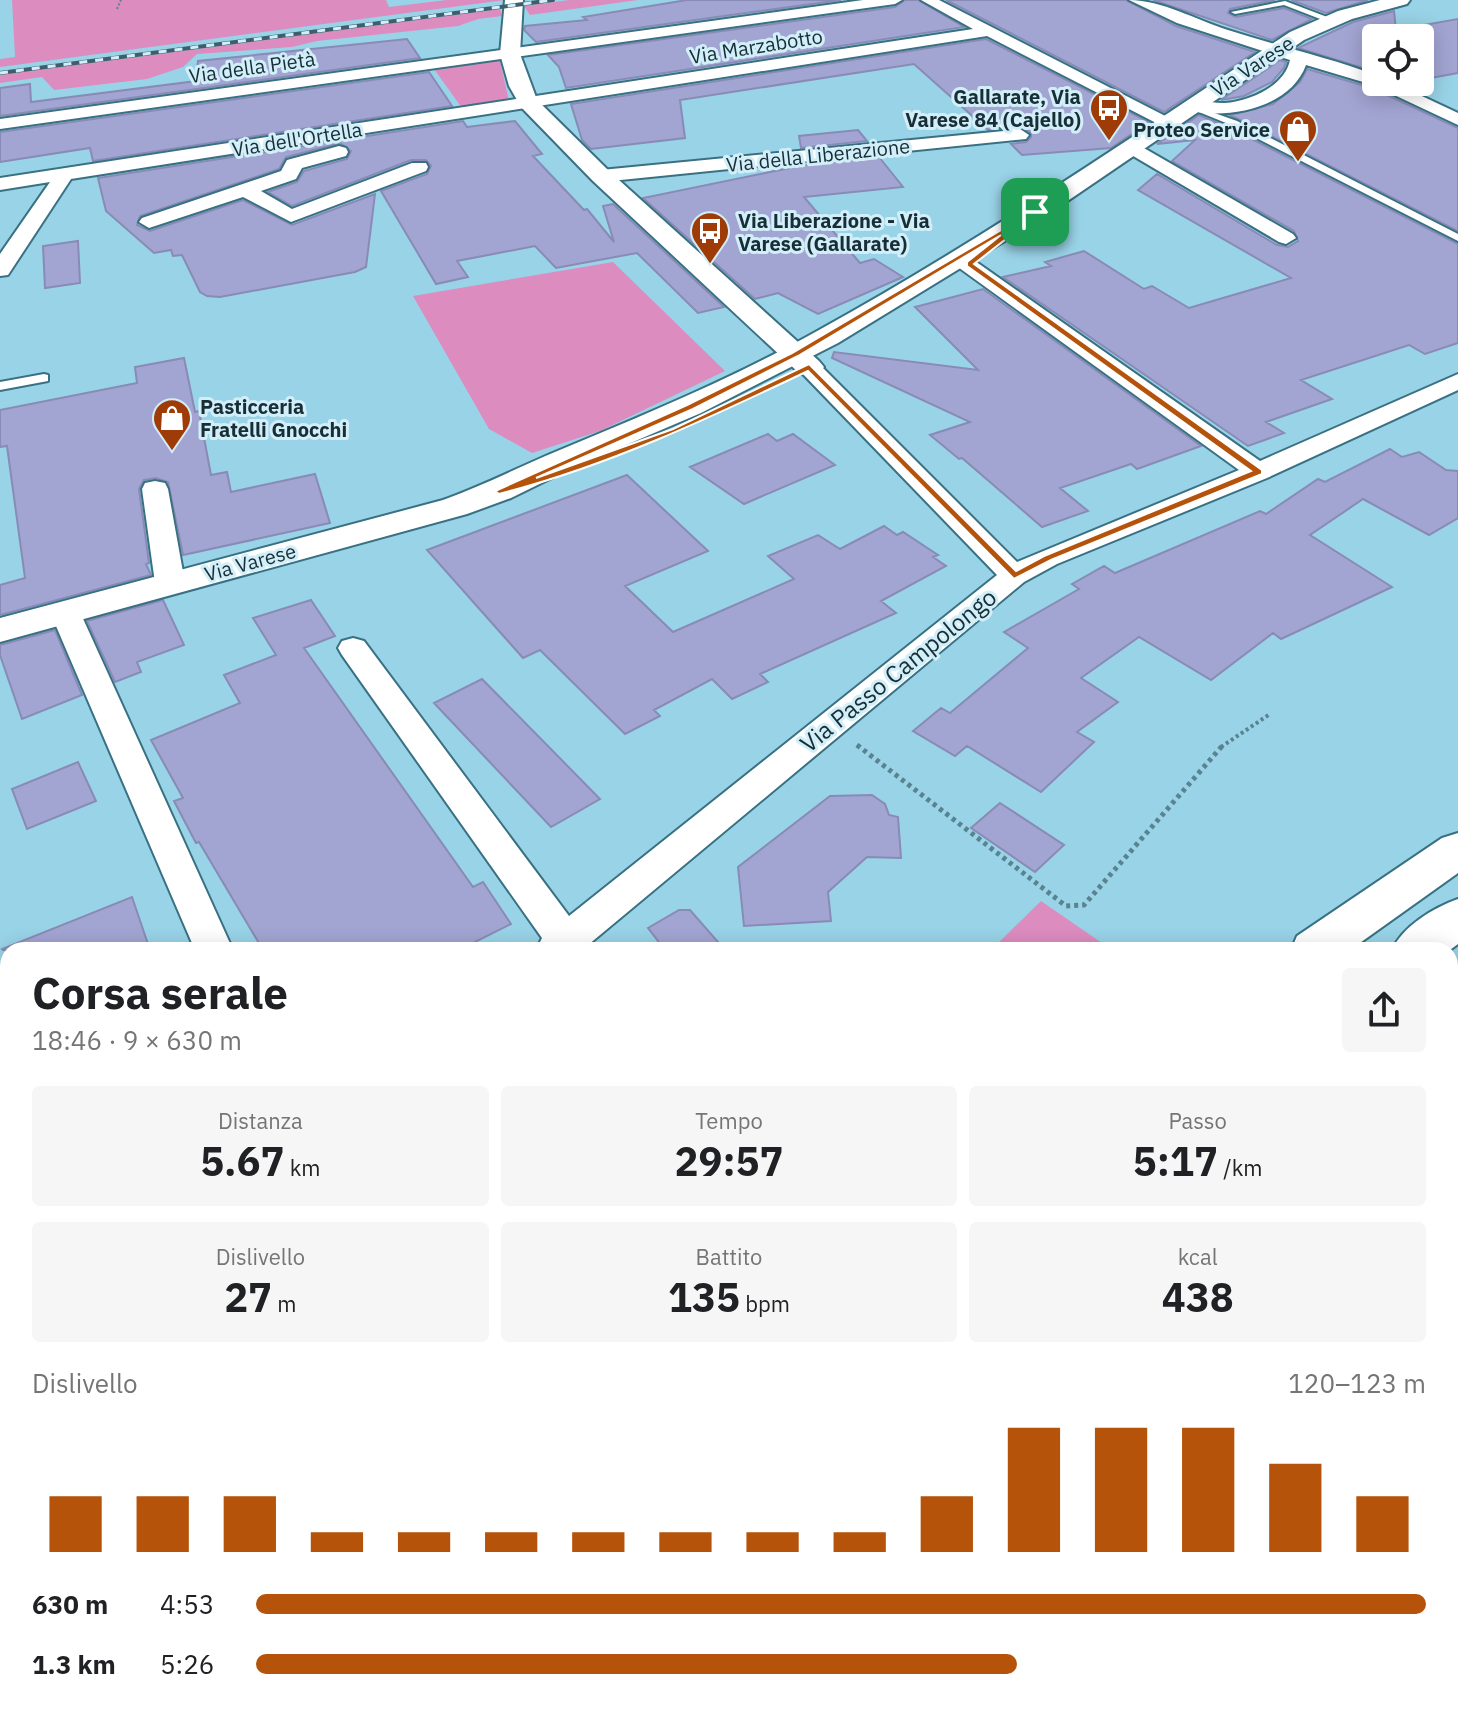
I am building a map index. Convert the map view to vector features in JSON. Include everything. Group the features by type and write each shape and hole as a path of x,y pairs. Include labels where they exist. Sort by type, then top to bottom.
{"main road":[{"path":"514,0 510,54 519,86 528,103 601,176 802,361"},
{"name":"Via Varese","path":"0,630 408,521 564,473 664,436 802,361 846,347 964,261 1276,49 1331,20 1401,0"},
{"path":"1326,942 1458,850"},
{"path":"1426,942 1458,918"}],"street":[{"name":"Via della Pietà","path":"0,124 895,0"},
{"path":"928,0 1168,122"},
{"path":"1136,0 1182,20 1362,76"},
{"name":"Via Marzabotto","path":"528,103 991,31"},
{"path":"1192,106 1223,109 1252,102 1287,82 1299,64 1299,58"},
{"path":"1407,96 1458,120"},
{"name":"Via dell'Ortella","path":"0,184 528,103"},
{"name":"Via della Liberazione","path":"601,176 1020,135 1007,125"},
{"path":"149,222 289,175 295,164 384,141"},
{"path":"276,142 295,164"},
{"path":"1130,146 1286,238"},
{"path":"245,190 291,216 419,167"},
{"path":"0,270 65,174"},
{"path":"252,215 280,209"},
{"path":"180,211 196,226 210,223"},
{"path":"964,261 1258,472"},
{"path":"802,361 1014,576"},
{"name":"Via Passo Campolongo","path":"566,942 1014,576 1047,558 1258,472 1458,381"},
{"path":"155,489 170,583"},
{"path":"65,612 210,942"},
{"path":"353,648 558,942"}],"lane":[{"path":"1235,12 1285,3 1331,20"},
{"path":"1192,106 1234,123 1458,238"},
{"path":"0,386 44,378"}],"path":[{"path":"117,9 121,0"},
{"path":"831,725 1066,906 1084,905 1225,743 1270,714"}],"shaded area":[{"path":"12,0 386,0 389,7 447,0 505,0 0,67 0,59 15,57"},
{"path":"569,0 638,0 530,15 524,6"},
{"path":"500,9 502,16 458,26 317,41 292,47 197,54 183,67 147,79 54,90 42,77 0,83 0,75"},
{"path":"500,61 509,101 462,108 434,69"},
{"path":"613,262 725,371 600,431 532,453 489,429 413,296"},
{"path":"1041,901 1100,942 999,942"}],"building":[{"path":"687,0 841,0 536,42 524,30 525,26 587,20 583,17"},
{"path":"905,0 918,0 964,27 566,88 559,67 548,55 895,7"},
{"path":"946,0 1126,0 1176,26 1255,52 1164,112"},
{"path":"1153,0 1275,0 1230,9 1228,13 1236,17 1284,8 1312,19 1272,40"},
{"path":"1291,0 1368,0 1326,13"},
{"path":"1394,11 1395,24 1362,24 1362,68 1298,48 1353,22"},
{"path":"1458,19 1458,73 1434,77 1434,24 1430,24"},
{"path":"407,39 420,58 0,116 0,88 30,84 31,102 196,81 198,61"},
{"path":"986,39 1149,122 1111,148 1022,155 1011,144 1026,142 1031,133 1009,118 997,122 997,129 988,130 914,64 680,100 685,138 591,149 582,140 571,104"},
{"path":"1280,60 1286,62 1284,68 1272,82 1244,96 1221,100"},
{"path":"1307,69 1362,85 1362,96 1389,96 1458,128 1458,231 1230,115 1273,104 1300,82"},
{"path":"429,72 452,106 93,161 90,148 0,162 0,132"},
{"path":"1199,115 1458,244 1458,343 1425,354 1409,345 1301,380 1332,399 1266,422 1284,433 1248,446 1003,277 1051,266 1045,262 1084,251 1144,289 1152,286 1189,308 1291,278 1138,190 1157,174 1277,245 1288,247 1298,241 1294,231 1172,161 1195,140 1157,144"},
{"path":"463,121 467,127 515,121 542,154 533,156 584,210 587,209 614,242 603,206 613,204 724,307 698,313 637,253 556,268 535,246 457,261 468,277 436,284 381,191 427,174 431,166 426,160 411,160 292,206 268,192 297,182 304,171 347,159 351,151 340,143 286,157 279,169 140,216 137,225 150,231 243,200 292,225 375,194 366,267 355,272 220,297 207,296 200,292 182,255 173,256 171,250 154,253 106,211 98,178"},
{"path":"858,130 867,141 801,148 799,136"},
{"path":"879,157 903,187 804,197 860,263 874,259 903,277 818,314 778,293 755,299 643,198 804,165"},
{"path":"78,241 80,283 45,288 43,246"},
{"path":"983,289 1201,446 1137,469 1131,464 1060,488 1088,511 1042,527 962,458 959,459 930,435 970,422 832,358 834,352 978,370 915,307"},
{"path":"184,358 195,412 199,411 211,475 227,472 231,492 315,474 330,523 183,555 168,482 156,478 144,480 139,489 149,563 146,564 151,575 0,615 0,585 25,578 7,446 0,447 0,410 137,383 135,367"},
{"path":"768,434 777,441 793,434 835,465 744,504 690,467"},
{"path":"1390,449 1402,457 1419,452 1446,470 1458,471 1458,518 1429,535 1363,499 1310,535 1392,587 1281,639 1273,633 1211,680 1139,637 1081,678 1118,702 1077,732 1094,742 1041,792 967,746 955,756 913,731 941,708 950,713 1028,648 1004,632 1079,589 1072,584 1104,566 1115,573 1260,511 1266,514 1318,479 1325,482"},
{"path":"627,475 708,551 625,586 673,632 794,579 768,556 818,535 840,549 884,526 897,535 903,532 938,555 933,557 946,566 881,601 896,613 760,674 768,682 732,699 712,679 654,710 660,716 625,734 540,650 523,658 427,550"},
{"path":"163,600 184,645 137,662 141,672 115,682 87,621"},
{"path":"311,600 335,636 304,648 473,887 483,882 511,924 475,942 258,942 199,842 196,843 174,801 183,798 151,740 240,703 224,675 276,655 253,618"},
{"path":"55,630 82,695 22,719 0,655 0,645"},
{"path":"482,679 600,799 551,827 434,703"},
{"path":"78,762 96,801 27,829 12,789"},
{"path":"872,795 885,804 889,815 898,817 901,858 867,857 828,892 831,921 744,926 738,867 830,796"},
{"path":"1000,803 1064,845 1035,872 971,828"},
{"path":"132,897 147,942 20,942"},
{"path":"679,910 690,910 718,942 659,942 648,928"}],"railway":[{"path":"0,73 553,0"}],"place":[{"name":"Gallarate, Via Varese 84 (Cajello)","path":"1109,142"},
{"name":"Proteo Service","path":"1298,163"},
{"name":"Via Liberazione - Via Varese (Gallarate)","path":"710,265"},
{"name":"Pasticceria Fratelli Gnocchi","path":"172,452"}],"route":[{"path":"1035,212 970,264 1258,472 1047,558 1014,576 809,367 676,431 564,473 499,491 561,461 690,407 828,337 1035,212"}]}
